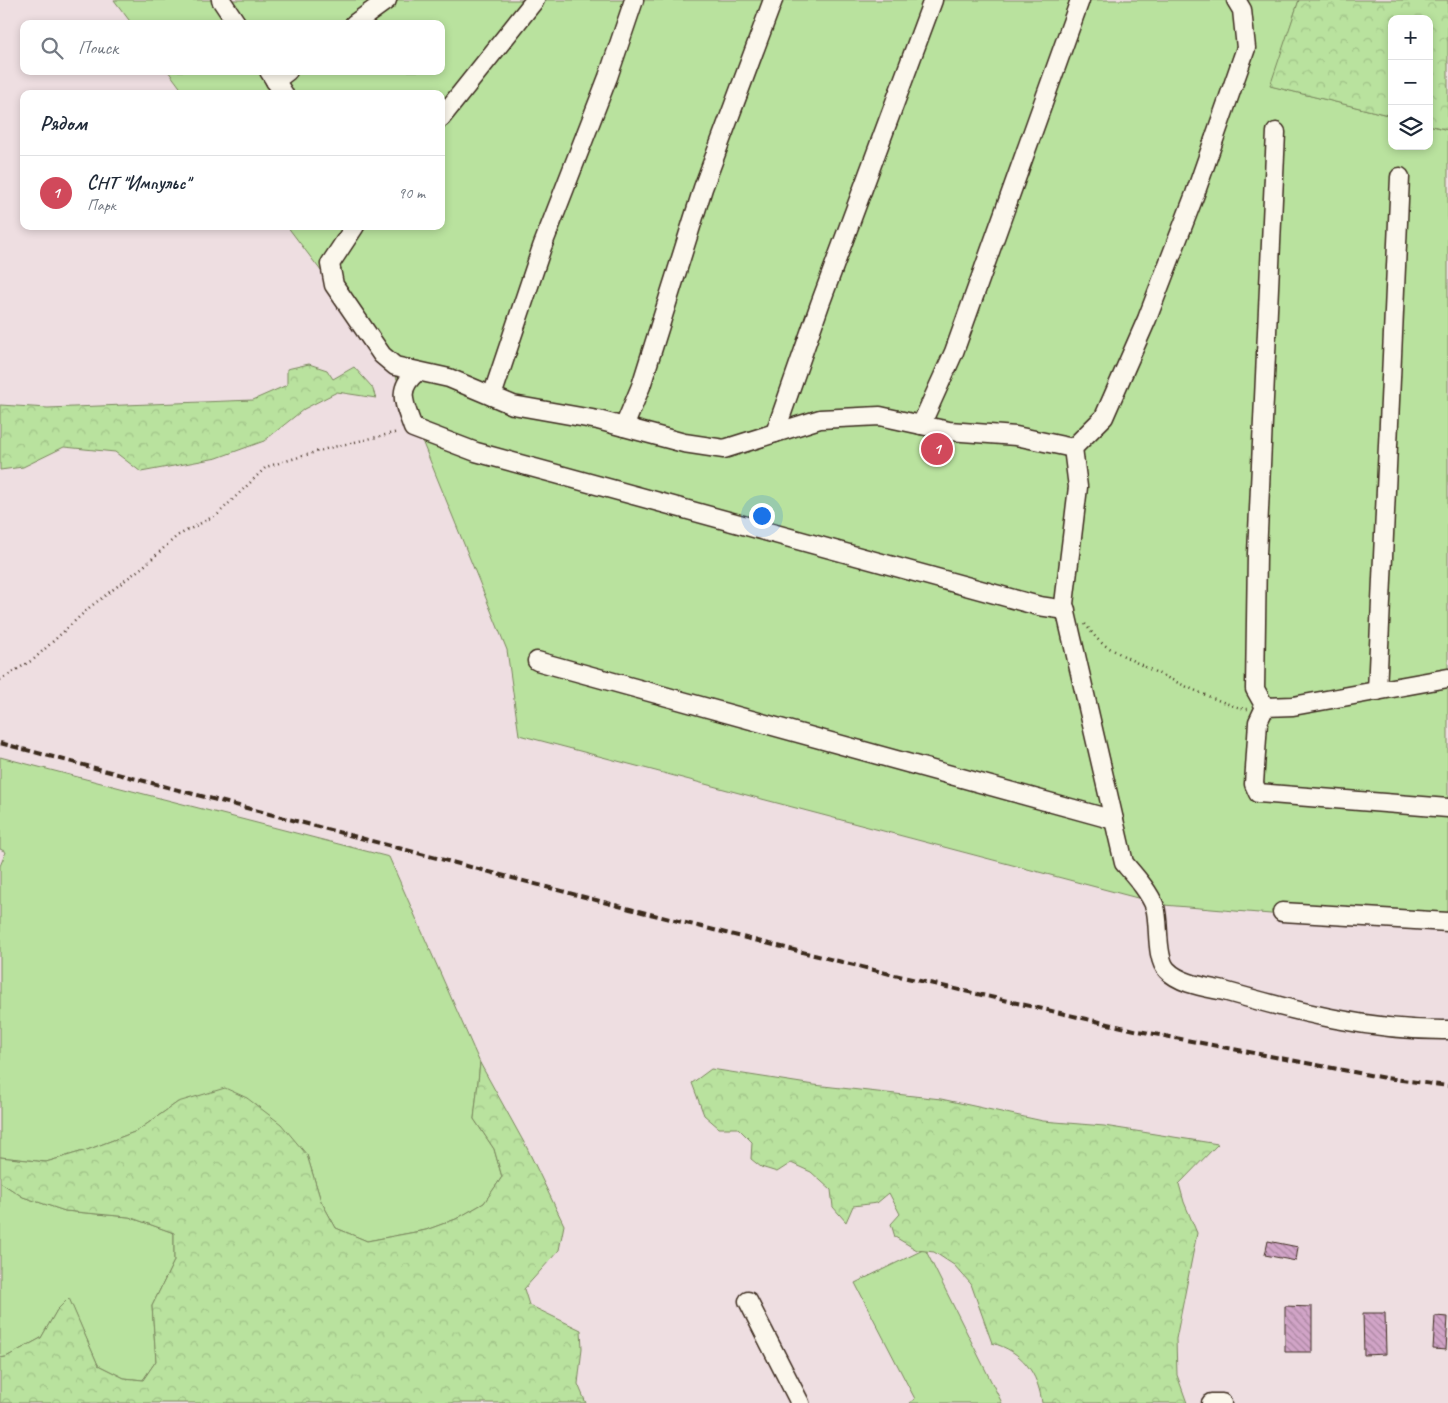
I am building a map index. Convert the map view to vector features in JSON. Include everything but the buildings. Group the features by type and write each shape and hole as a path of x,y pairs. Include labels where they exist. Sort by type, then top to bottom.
{"lane":[{"path":"221,0 234,20"},
{"path":"360,20 387,0"},
{"path":"445,113 535,0"},
{"path":"492,396 542,247 608,77 634,0"},
{"path":"624,427 641,386 703,188 773,0"},
{"path":"776,433 826,285 933,0"},
{"path":"920,425 954,352 1080,0"},
{"path":"1073,448 1104,417 1147,319 1195,194 1246,48 1242,10 1236,0"},
{"path":"1265,707 1255,689 1257,554 1276,132"},
{"path":"1377,691 1400,176"},
{"path":"352,230 330,264 334,285 382,355 395,366 449,378 513,405 598,420 684,443 724,449 820,419 880,416 948,431 1016,436 1073,448"},
{"path":"417,372 404,385 403,398 413,428 476,452 1039,606 1066,610"},
{"path":"1073,448 1078,488 1064,604 1124,863 1141,884 1154,907 1161,956 1166,970 1184,980 1294,1011 1349,1023 1421,1030 1448,1030"},
{"path":"537,661 1114,820"},
{"path":"1265,707 1293,706 1448,678"},
{"path":"1265,707 1258,722 1254,784 1258,793 1448,808"},
{"path":"1282,912 1448,922"},
{"path":"748,1301 800,1403"}],"path":[{"path":"0,680 34,659 90,607 144,566 177,536 218,514 266,467 329,448 413,428"},
{"path":"1066,610 1081,619 1102,643 1130,660 1220,701 1244,709 1265,707"}],"green space":[{"path":"114,0 1299,0 1271,86 1388,115 1388,150 1433,150 1433,126 1448,130 1448,929 1164,905 519,735 507,650 390,362 290,230 445,230 445,90 182,90 171,75 445,75 445,20 129,20"},
{"path":"1299,0 1448,0 1448,130 1433,126 1433,15 1388,15 1388,115 1270,86"},
{"path":"309,364 327,370 333,379 354,367 372,387 376,398 337,392 304,409 264,441 217,458 141,472 115,452 64,447 23,467 0,470 0,405 48,408 253,400 287,385 287,369"},
{"path":"0,757 389,857 480,1063 474,1119 494,1149 502,1177 484,1203 456,1219 426,1230 367,1241 336,1228 321,1201 307,1155 178,1102 137,1131 87,1150 46,1162 0,1157 0,866 6,852 0,849"},
{"path":"480,1063 527,1148 564,1225 559,1250 524,1289 529,1305 581,1330 582,1348 578,1384 586,1403 0,1403 0,1358 6,1357 41,1338 57,1310 69,1298 98,1365 124,1378 143,1380 156,1361 152,1306 174,1261 174,1233 129,1217 65,1211 23,1197 0,1182 0,1157 46,1162 87,1150 137,1131 178,1102 225,1088 247,1098 281,1124 307,1155 321,1201 336,1228 367,1241 426,1230 456,1219 484,1203 502,1177 494,1149 474,1119"},
{"path":"711,1069 814,1085 941,1099 1043,1121 1104,1126 1218,1144 1179,1184 1184,1202 1197,1233 1176,1339 1177,1375 1187,1403 1042,1403 1037,1382 1027,1365 1012,1352 992,1343 971,1284 954,1265 934,1252 917,1250 895,1237 891,1224 900,1214 889,1193 877,1203 853,1206 846,1222 833,1207 831,1190 811,1172 791,1163 777,1172 761,1167 751,1159 752,1142 738,1128 719,1128 704,1115 692,1083"},
{"path":"0,1182 23,1197 65,1211 129,1217 174,1233 174,1261 152,1306 156,1361 143,1380 124,1378 98,1365 69,1299 57,1310 41,1338 6,1357 0,1358"},
{"path":"925,1249 1002,1403 909,1403 915,1399 855,1283"}],"railway":[{"path":"0,743 630,909 890,974 1139,1031 1385,1078 1448,1086"}],"place":[{"name":"СНТ \"Импульс\"","path":"937,449"}]}
